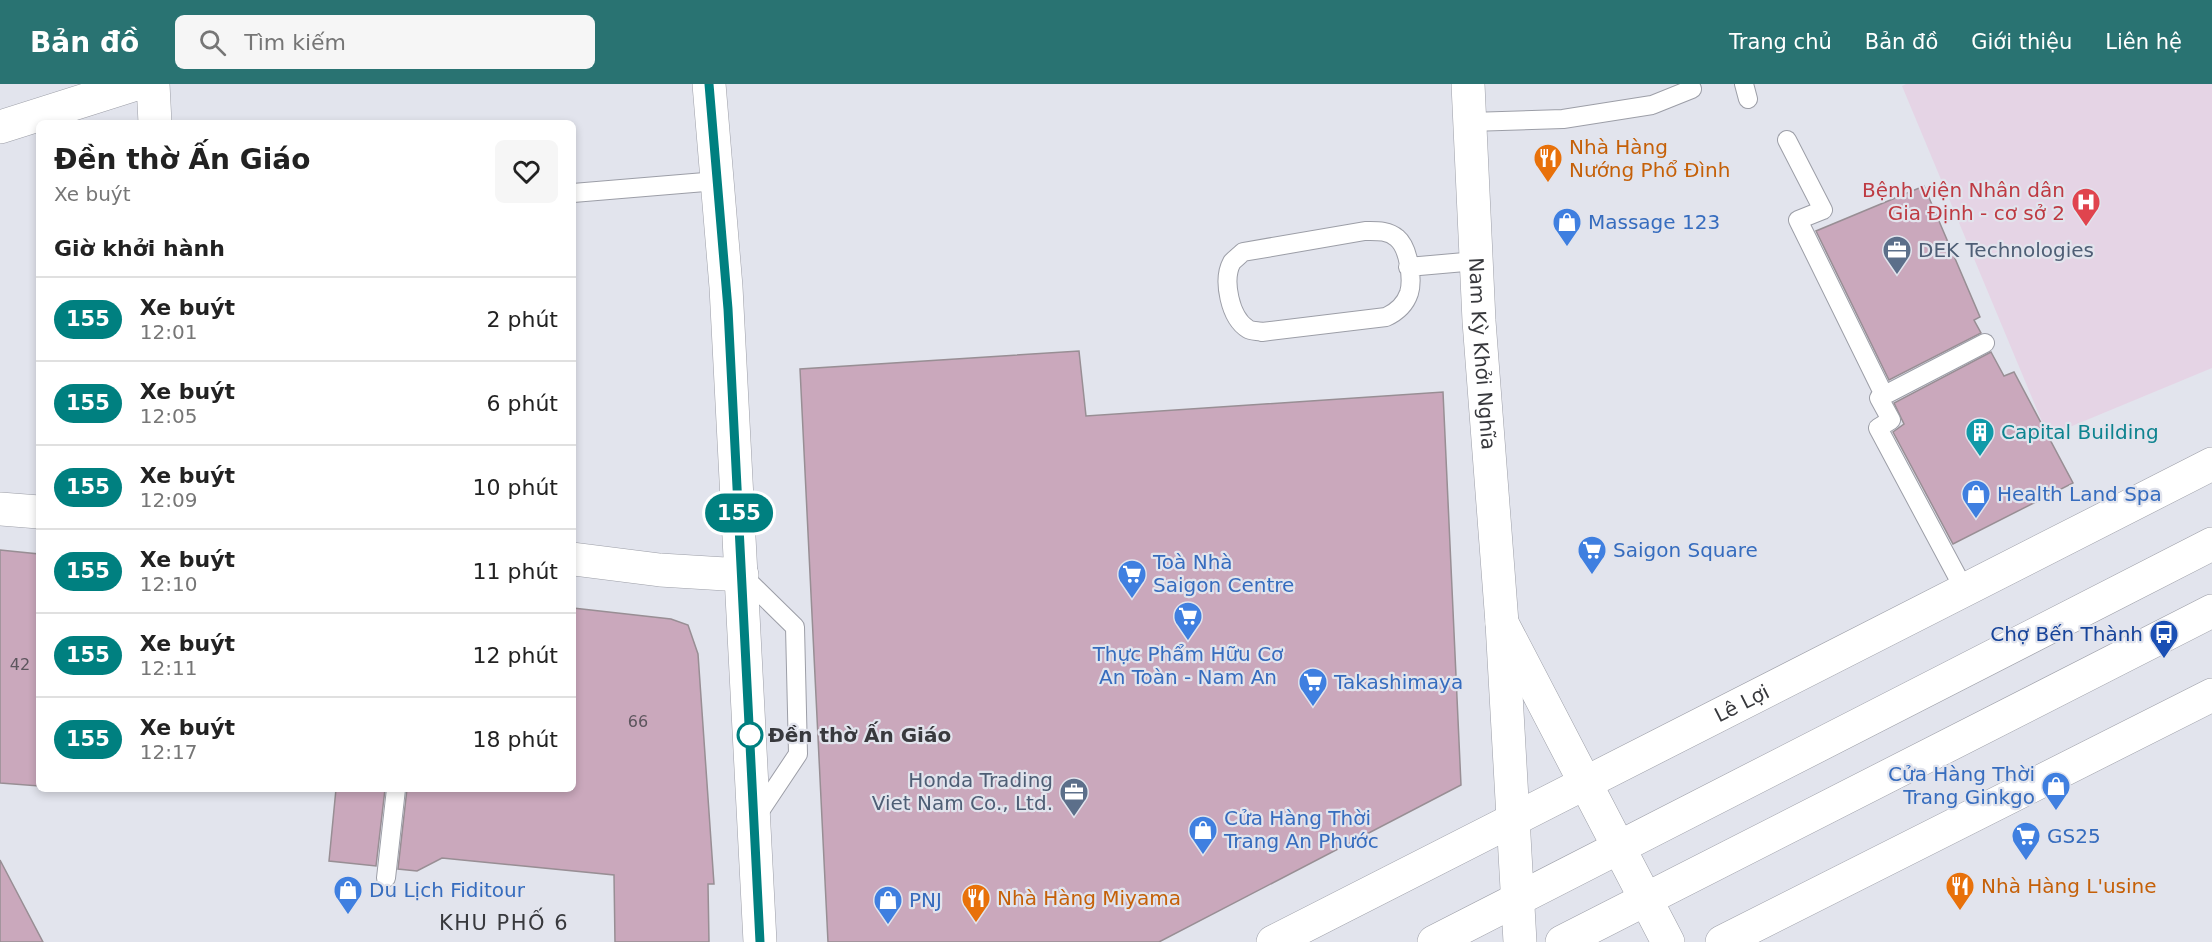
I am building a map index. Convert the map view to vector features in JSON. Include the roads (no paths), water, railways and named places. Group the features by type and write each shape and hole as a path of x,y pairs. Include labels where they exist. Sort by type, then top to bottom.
{"street":[{"path":"0,127 136,84"},
{"path":"153,84 155,120"},
{"path":"710,84 727,299 760,942"},
{"name":"Nam Kỳ Khởi Nghĩa","path":"1468,84 1476,261 1502,623 1511,819 1520,942"},
{"name":"Lê Lợi","path":"1273,942 2212,464"},
{"path":"0,509 36,512"},
{"path":"1434,942 2212,544"},
{"path":"576,559 660,570 742,575"},
{"path":"1562,942 2212,611"},
{"name":"Nam Kỳ Khởi Nghĩa","path":"1502,623 1583,783 1668,942"},
{"path":"1722,942 2212,695"}],"lane":[{"path":"1470,122 1563,119 1652,105 1692,89"},
{"path":"1787,140 1823,210 1798,220 1884,395"},
{"path":"576,193 717,181"},
{"path":"1365,231 1383,231 1398,238 1404,248 1408,267 1410,291 1406,301 1398,311 1386,317 1262,332 1248,329 1237,317 1230,300 1228,275 1233,261 1243,252 1365,231"},
{"path":"1408,267 1476,261"},
{"path":"1964,589 1878,428 1891,420 1879,398 1985,343"},
{"path":"742,575 795,627 798,754 754,820"},
{"path":"387,878 396,792"}],"place":[{"name":"Nhà Hàng Nướng Phổ Đình","path":"1548,184"},
{"name":"Bệnh viện Nhân dân Gia Định - cơ sở 2","path":"2086,228"},
{"name":"Massage 123","path":"1567,248"},
{"name":"DEK Technologies","path":"1897,276"},
{"name":"Capital Building","path":"1980,458"},
{"name":"Health Land Spa","path":"1976,520"},
{"name":"Saigon Square","path":"1592,576"},
{"name":"Toà Nhà Saigon Centre","path":"1132,600"},
{"name":"Thực Phẩm Hữu Cơ An Toàn - Nam An","path":"1188,642"},
{"name":"Chợ Bến Thành","path":"2164,660"},
{"name":"Takashimaya","path":"1313,708"},
{"name":"Đền thờ Ấn Giáo","path":"750,735"},
{"name":"Cửa Hàng Thời Trang Ginkgo","path":"2056,812"},
{"name":"Honda Trading Viet Nam Co., Ltd.","path":"1074,818"},
{"name":"Cửa Hàng Thời Trang An Phước","path":"1203,856"},
{"name":"GS25","path":"2026,862"},
{"name":"Nhà Hàng L'usine","path":"1960,912"},
{"name":"Du Lịch Fiditour","path":"348,916"},
{"name":"Nhà Hàng Miyama","path":"976,924"},
{"name":"PNJ","path":"888,926"}],"district":[{"name":"KHU PHỐ 6","path":"504,923"}]}
